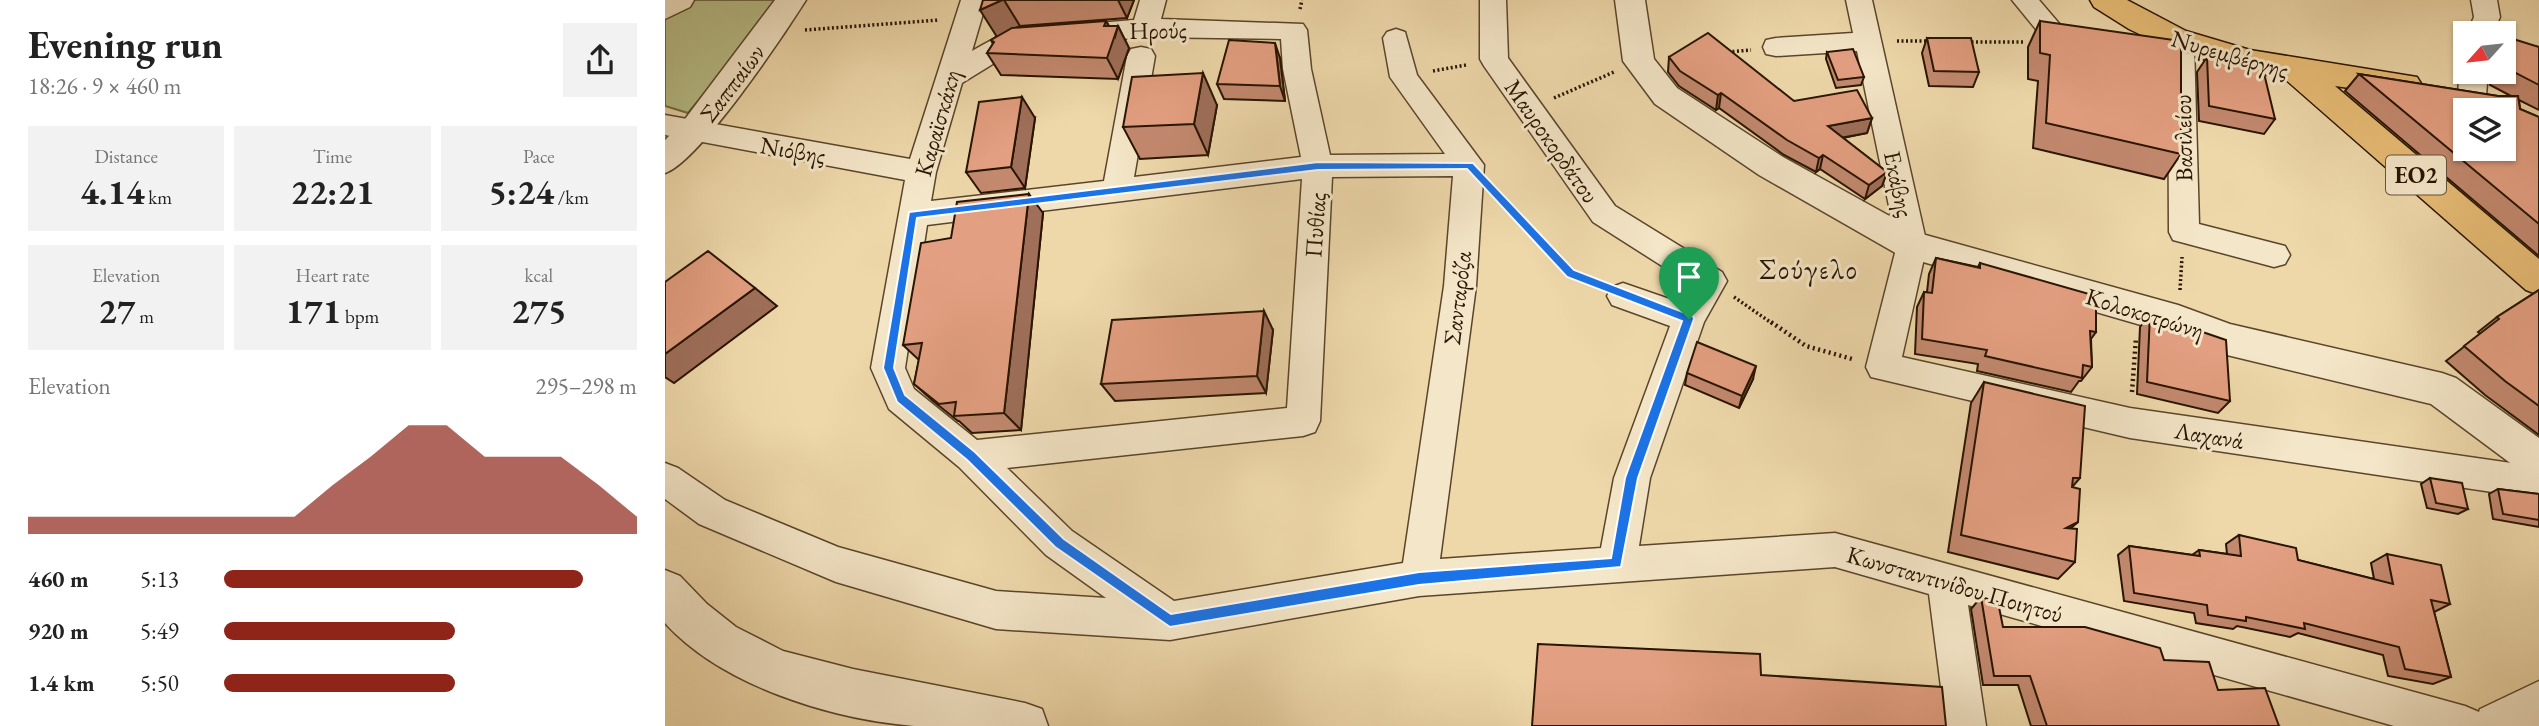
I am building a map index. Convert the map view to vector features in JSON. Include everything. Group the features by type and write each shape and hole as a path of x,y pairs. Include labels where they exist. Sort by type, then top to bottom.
{"main road":[{"name":"Νυρεμβέργης","path":"2105,0 2151,29 2181,43 2294,69 2538,278"},
{"name":"ΕΟ2","path":"2294,69 2465,90"}],"street":[{"path":"665,9 679,0"},
{"name":"Σαππαίων","path":"665,160 680,128 769,33 791,0"},
{"path":"1145,28 1153,0"},
{"name":"Μαυροκορδάτου","path":"1493,0 1494,59 1604,214 1711,281"},
{"name":"Κολοκοτρώνη","path":"1630,0 1639,61 1666,96 1771,166 1912,245 2178,320 2227,339 2442,390 2539,461"},
{"name":"Εκάβης","path":"1859,0 1912,245 1883,367"},
{"path":"2025,0 2061,43 2181,43"},
{"path":"2484,0 2485,21"},
{"name":"Καραϊσκάκη","path":"971,9 921,172 888,368 901,399 971,456 1059,543 1170,621"},
{"name":"Ηρούς","path":"949,78 999,47 1020,38 1145,28 1294,30"},
{"name":"Πυθίας","path":"971,456 1303,421 1318,166 1297,69 1294,30"},
{"path":"1396,38 1404,77 1469,165"},
{"path":"1776,47 1870,41"},
{"name":"Βασιλείου","path":"2181,43 2184,232"},
{"path":"1117,192 1141,56"},
{"name":"Νιόβης","path":"680,128 921,172"},
{"path":"912,215 1318,166 1469,165"},
{"name":"Σανταρόζα","path":"1419,578 1460,286 1469,165"},
{"path":"2184,232 2274,255"},
{"path":"1617,563 1632,478 1689,319 1711,281"},
{"path":"1623,296 1689,319"},
{"name":"Λαχανά","path":"1883,367 2130,423 2539,483"},
{"name":"Κωνσταντινίδου Ποιητού","path":"665,479 712,512 836,564 996,610 1170,621 1419,578 1835,550 2465,726"},
{"path":"1946,582 1966,726"},
{"path":"665,591 709,635 756,663 823,687 929,705 1025,726"},
{"path":"2497,726 2539,704"}],"path":[{"path":"769,33 971,9"},
{"path":"1870,41 1938,41"},
{"path":"1965,42 2061,43"},
{"path":"1404,77 1494,59"},
{"path":"1469,165 1570,274 1623,296"},
{"path":"2178,320 2184,232"},
{"path":"1711,281 1806,345 1883,367"},
{"path":"2130,423 2138,309"}],"green space":[{"path":"691,0 783,0 688,113 665,106 665,18"}],"building":[{"path":"983,0 1002,0 980,10"},
{"path":"1106,21 1104,26 1118,26 1107,58 987,53 994,42 991,40 1012,28"},
{"path":"2040,21 2181,41 2181,154 2046,123 2050,55 2040,53"},
{"path":"1708,33 1794,101 1857,90 1872,118 1828,126 1887,172 1869,185 1823,155 1819,158 1787,140 1721,93 1718,95 1680,71 1669,57"},
{"path":"1927,38 1971,38 1979,72 1934,71"},
{"path":"1229,40 1275,43 1280,86 1217,84"},
{"path":"2517,40 2539,47 2539,85 2517,74"},
{"path":"1853,49 1864,77 1838,80 1827,52"},
{"path":"2207,57 2262,65 2275,119 2209,106"},
{"path":"1203,73 1194,124 1123,127 1132,77"},
{"path":"2359,74 2498,96 2518,96 2520,109 2539,117 2539,224 2463,161 2516,161 2516,98 2453,98 2453,152"},
{"path":"1022,97 1011,167 966,172 979,102"},
{"path":"1029,194 1004,413 954,416 956,402 939,404 914,384 922,343 903,345 921,243 951,238 957,202"},
{"path":"708,251 755,288 665,354 665,282"},
{"path":"1936,258 1980,268 1980,263 2096,296 2096,332 2090,331 2092,367 2083,365 2082,378 1985,356 1987,350 1922,339 1924,292 1932,293"},
{"path":"2539,290 2539,406 2464,346 2499,319 2497,317"},
{"path":"1264,311 1257,376 1101,384 1112,320"},
{"path":"2150,314 2226,340 2230,401 2147,382"},
{"path":"1697,342 1756,366 1742,396 1687,373"},
{"path":"1984,382 2085,406 2080,478 2073,478 2072,487 2080,489 2078,522 2066,528 2077,529 2075,562 1961,535"},
{"path":"2430,478 2462,483 2468,509 2436,503"},
{"path":"2498,489 2539,494 2539,520 2503,514"},
{"path":"2239,535 2296,548 2298,560 2393,584 2387,554 2441,565 2450,604 2431,600 2451,677 2405,669 2399,647 2304,623 2305,629 2246,617 2246,621 2208,615 2207,605 2134,593 2129,546 2200,556 2199,550 2241,556"},
{"path":"1981,597 1998,602 2003,627 2085,627 2160,648 2164,660 2209,662 2218,690 2265,688 2279,726 2047,726 2030,676 1994,676"},
{"path":"1538,644 1760,654 1761,675 1942,687 1946,726 1532,726"}],"district":[{"name":"Σούγελο","path":"1809,269"}],"route":[{"path":"1469,165 1570,274 1689,319 1632,478 1617,563 1419,578 1170,621 1059,543 971,456 901,399 888,368 912,215 1318,166 1469,165"}]}
